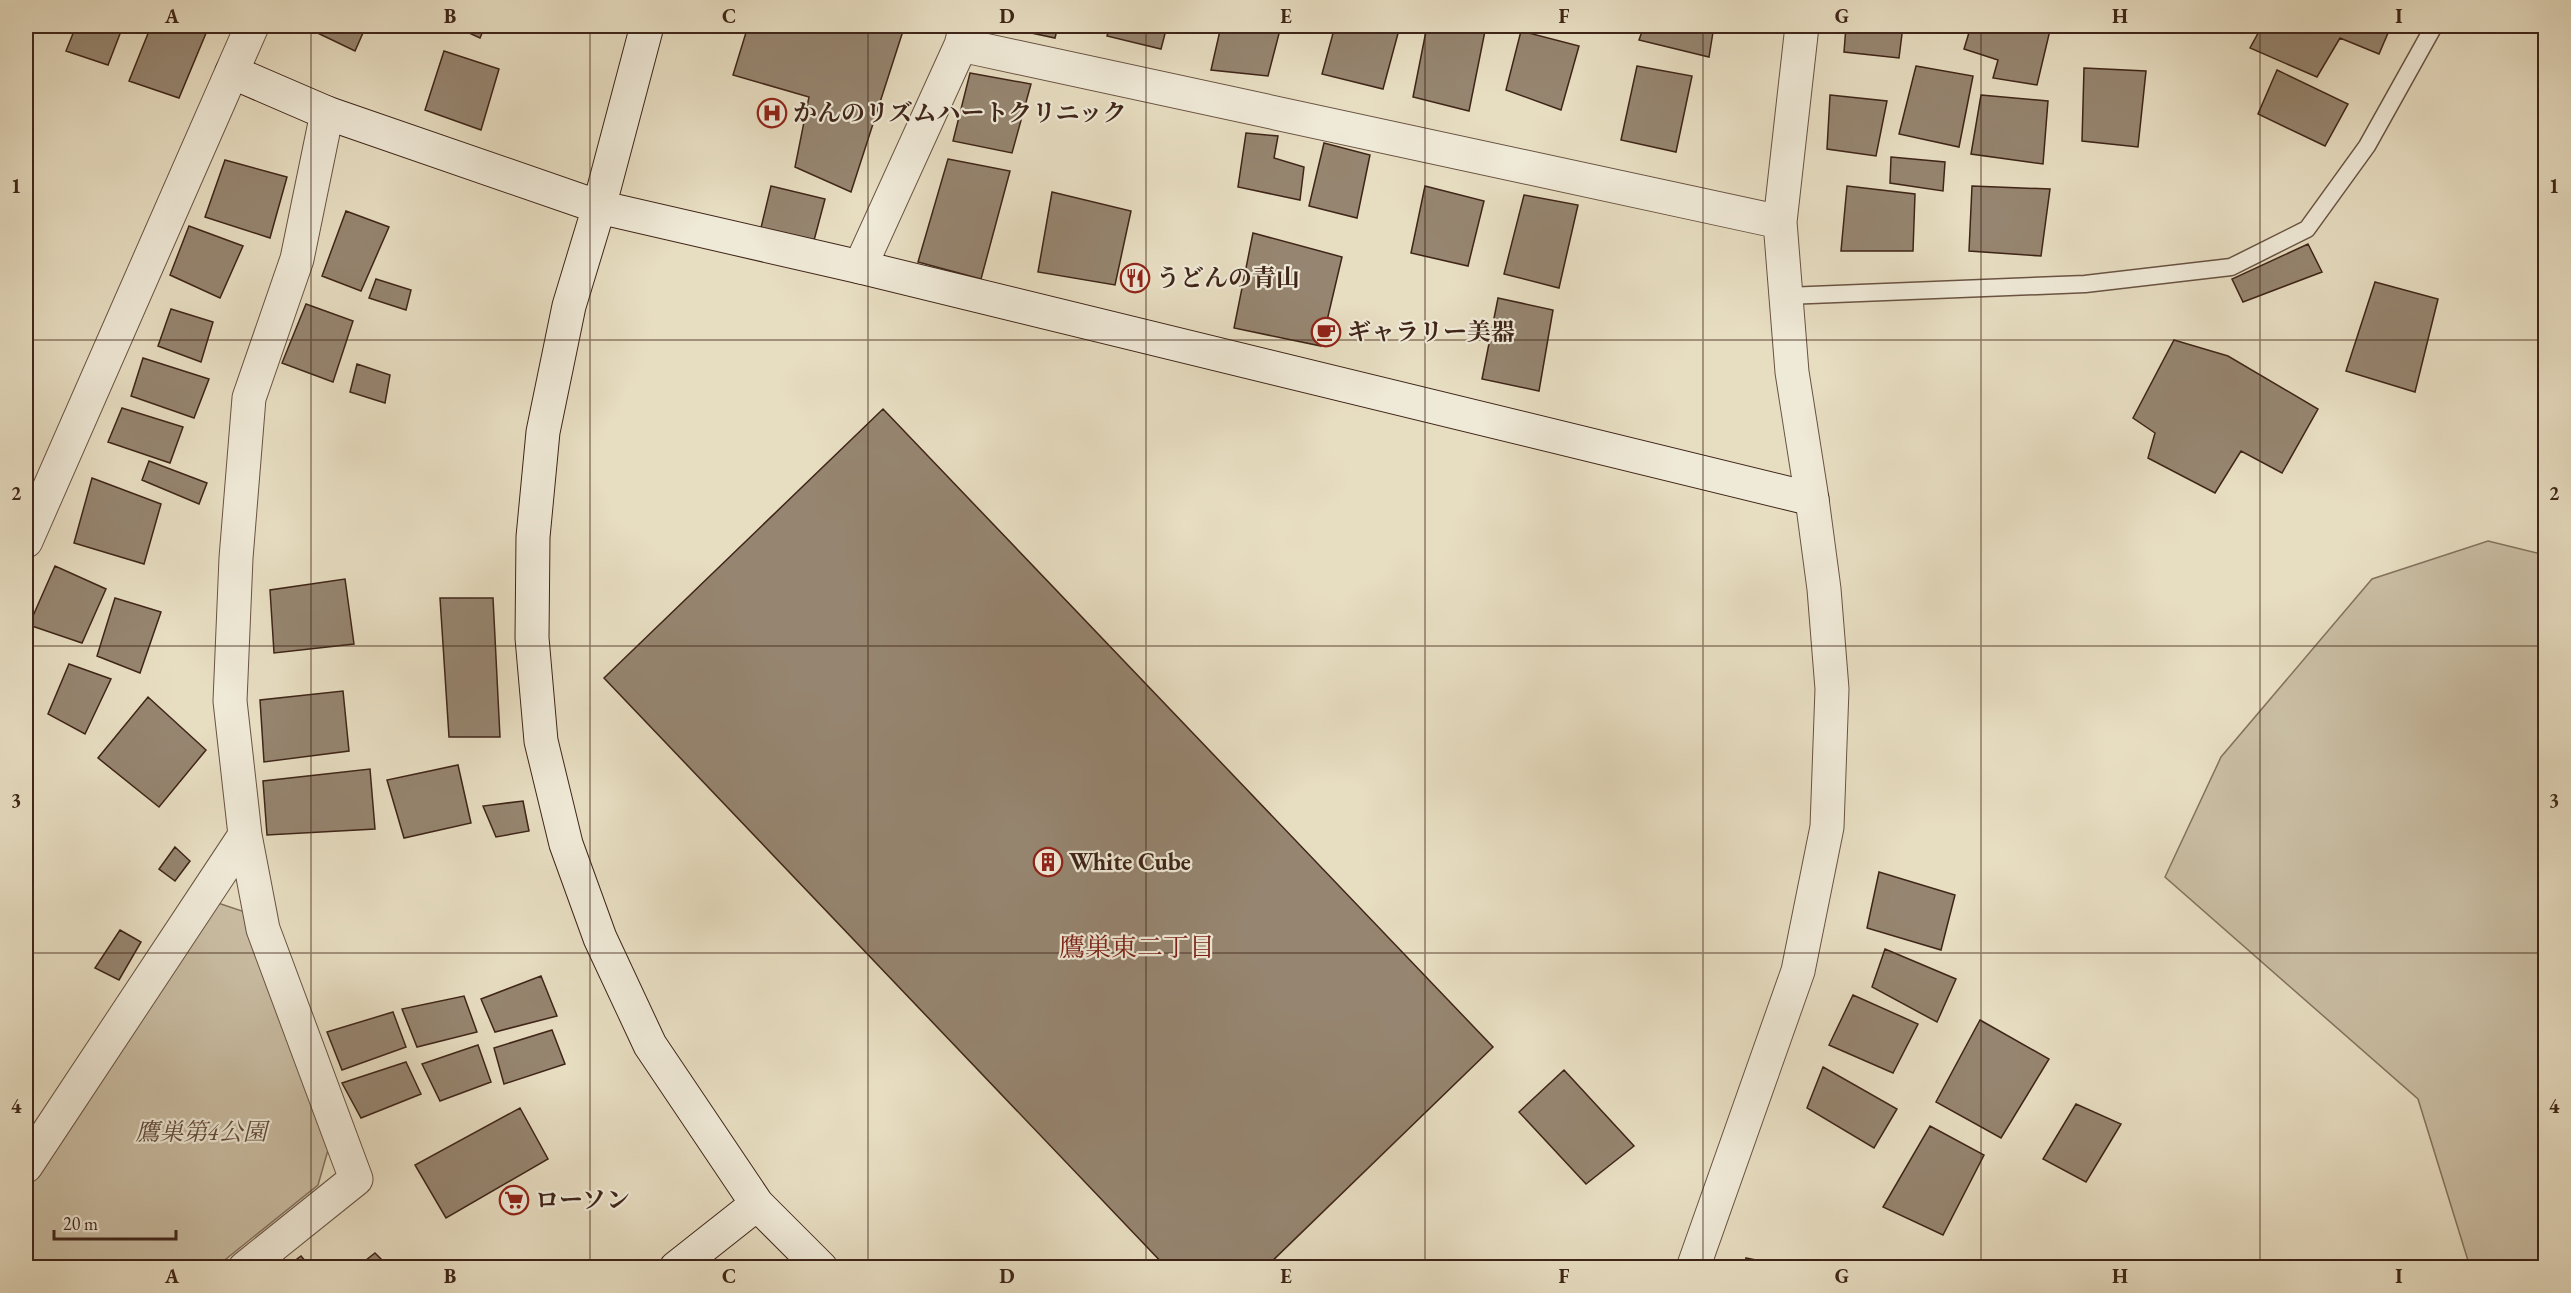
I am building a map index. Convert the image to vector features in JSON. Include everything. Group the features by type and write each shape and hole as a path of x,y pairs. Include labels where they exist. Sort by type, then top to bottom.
{"street":[{"path":"26,541 252,26"},
{"path":"647,26 599,207 569,306 543,432 533,537 532,638 541,741 566,844 600,938 650,1045 757,1204 821,1268"},
{"path":"1693,1268 1798,971 1827,827 1832,689 1824,589 1792,372 1780,222 1802,26"},
{"path":"860,267 964,35 1780,222"},
{"path":"232,72 327,113 599,207 860,267 1812,498"},
{"path":"245,1268 356,1179 263,929 245,835 230,701 236,558 249,398 297,259 327,113"},
{"path":"26,1166 245,835"},
{"path":"676,1268 757,1204"}],"lane":[{"path":"1786,296 2085,284 2231,267 2307,229 2367,146 2434,26"}],"green space":[{"path":"2488,541 2545,555 2545,1267 2470,1267 2418,1099 2165,877 2221,757 2372,579"},
{"name":"鷹巣第4公園","path":"218,903 245,912 328,1150 318,1185 216,1267 26,1268 26,1189"}],"building":[{"path":"76,26 123,26 108,65 66,51"},
{"path":"151,26 209,26 179,98 129,81"},
{"path":"303,26 366,26 355,51"},
{"path":"454,26 485,26 480,38"},
{"path":"748,26 880,26 903,31 851,192 795,167 809,97 733,75"},
{"path":"999,26 1058,26 1055,38"},
{"path":"1110,26 1167,26 1161,49 1107,36"},
{"path":"1221,26 1281,26 1268,76 1211,70"},
{"path":"1335,26 1400,26 1383,89 1322,74"},
{"path":"1427,26 1486,26 1469,111 1413,97"},
{"path":"1557,26 1582,26 1581,31"},
{"path":"1644,26 1714,26 1709,57 1639,40"},
{"path":"1846,26 1903,26 1899,58 1844,52"},
{"path":"1971,26 2051,26 2037,85 1993,78 1998,60 1964,49"},
{"path":"2262,26 2391,26 2379,54 2340,38 2317,77 2250,48"},
{"path":"1521,31 1579,46 1561,110 1506,90"},
{"path":"444,51 499,69 481,130 425,110"},
{"path":"1637,66 1692,76 1676,152 1621,140"},
{"path":"1916,66 1973,76 1959,147 1899,134"},
{"path":"2084,68 2146,71 2138,147 2082,141"},
{"path":"2277,70 2348,104 2325,146 2258,114"},
{"path":"970,73 1031,84 1012,153 953,141"},
{"path":"1830,95 1887,101 1876,156 1827,149"},
{"path":"1981,95 2048,101 2043,164 1971,154"},
{"path":"1246,133 1278,136 1274,158 1304,167 1300,200 1238,187"},
{"path":"1324,143 1370,155 1357,218 1309,206"},
{"path":"1891,157 1945,162 1943,191 1890,183"},
{"path":"948,159 1010,171 981,279 918,262"},
{"path":"225,160 287,177 270,238 205,217"},
{"path":"771,186 825,199 812,248 760,232"},
{"path":"1425,186 1484,201 1468,266 1411,253"},
{"path":"1847,186 1915,194 1913,251 1841,251"},
{"path":"1972,186 2050,189 2041,256 1969,251"},
{"path":"1052,192 1131,211 1115,285 1038,272"},
{"path":"1524,195 1578,205 1559,288 1504,274"},
{"path":"346,211 389,227 361,291 322,276"},
{"path":"189,226 243,246 220,298 170,275"},
{"path":"1253,233 1342,257 1321,346 1234,328"},
{"path":"2308,244 2322,272 2243,302 2232,279"},
{"path":"376,279 411,290 406,310 369,298"},
{"path":"2375,282 2438,299 2415,392 2346,371"},
{"path":"1498,298 1553,310 1539,391 1482,379"},
{"path":"306,304 353,321 333,382 282,363"},
{"path":"171,309 213,322 201,362 158,346"},
{"path":"2174,340 2228,356 2318,409 2282,473 2241,451 2215,493 2148,458 2155,433 2133,418"},
{"path":"143,358 209,379 194,418 131,396"},
{"path":"357,364 390,375 385,403 350,392"},
{"path":"122,408 183,427 170,463 108,442"},
{"name":"White Cube","path":"883,409 1493,1047 1265,1268 1167,1268 604,678"},
{"path":"26,442 30,443 26,460"},
{"path":"149,461 207,483 199,504 142,480"},
{"path":"92,478 161,504 144,564 74,543"},
{"path":"55,566 106,589 82,643 29,625"},
{"path":"345,579 354,644 274,653 270,590"},
{"path":"115,598 161,612 140,673 97,656"},
{"path":"440,598 493,598 500,737 449,737"},
{"path":"69,664 111,679 85,734 48,714"},
{"path":"343,691 349,751 264,762 260,700"},
{"path":"148,697 206,750 159,807 98,758"},
{"path":"458,765 471,823 404,838 387,780"},
{"path":"370,769 375,829 267,835 263,781"},
{"path":"523,801 529,831 496,837 483,806"},
{"path":"175,847 190,861 175,881 159,869"},
{"path":"1879,872 1955,895 1941,950 1867,928"},
{"path":"120,930 141,942 119,980 95,968"},
{"path":"1885,949 1956,979 1937,1022 1872,987"},
{"path":"541,976 557,1016 495,1032 481,999"},
{"path":"1853,995 1918,1024 1893,1073 1829,1045"},
{"path":"464,996 477,1032 417,1047 402,1009"},
{"path":"393,1012 406,1047 342,1070 327,1032"},
{"path":"1980,1020 2049,1059 2001,1138 1936,1102"},
{"path":"552,1030 565,1064 504,1084 494,1048"},
{"path":"478,1045 491,1082 440,1101 422,1064"},
{"path":"406,1062 421,1094 361,1118 342,1083"},
{"path":"1823,1067 1897,1109 1874,1148 1807,1108"},
{"path":"1564,1070 1634,1146 1586,1184 1519,1112"},
{"path":"2076,1104 2121,1124 2086,1182 2043,1159"},
{"path":"520,1108 548,1159 446,1218 415,1165"},
{"path":"1930,1126 1984,1155 1943,1235 1883,1207"},
{"path":"375,1253 390,1268 356,1268"},
{"path":"301,1256 311,1268 285,1268"},
{"path":"1746,1258 1791,1267 1791,1268 1744,1268"}],"place":[{"name":"かんのリズムハートクリニック","path":"772,113"},
{"name":"うどんの青山","path":"1135,278"},
{"name":"ギャラリー美器","path":"1326,332"},
{"name":"White Cube","path":"1048,862"},
{"name":"ローソン","path":"514,1200"}],"district":[{"name":"鷹巣東二丁目","path":"1137,947"}]}
